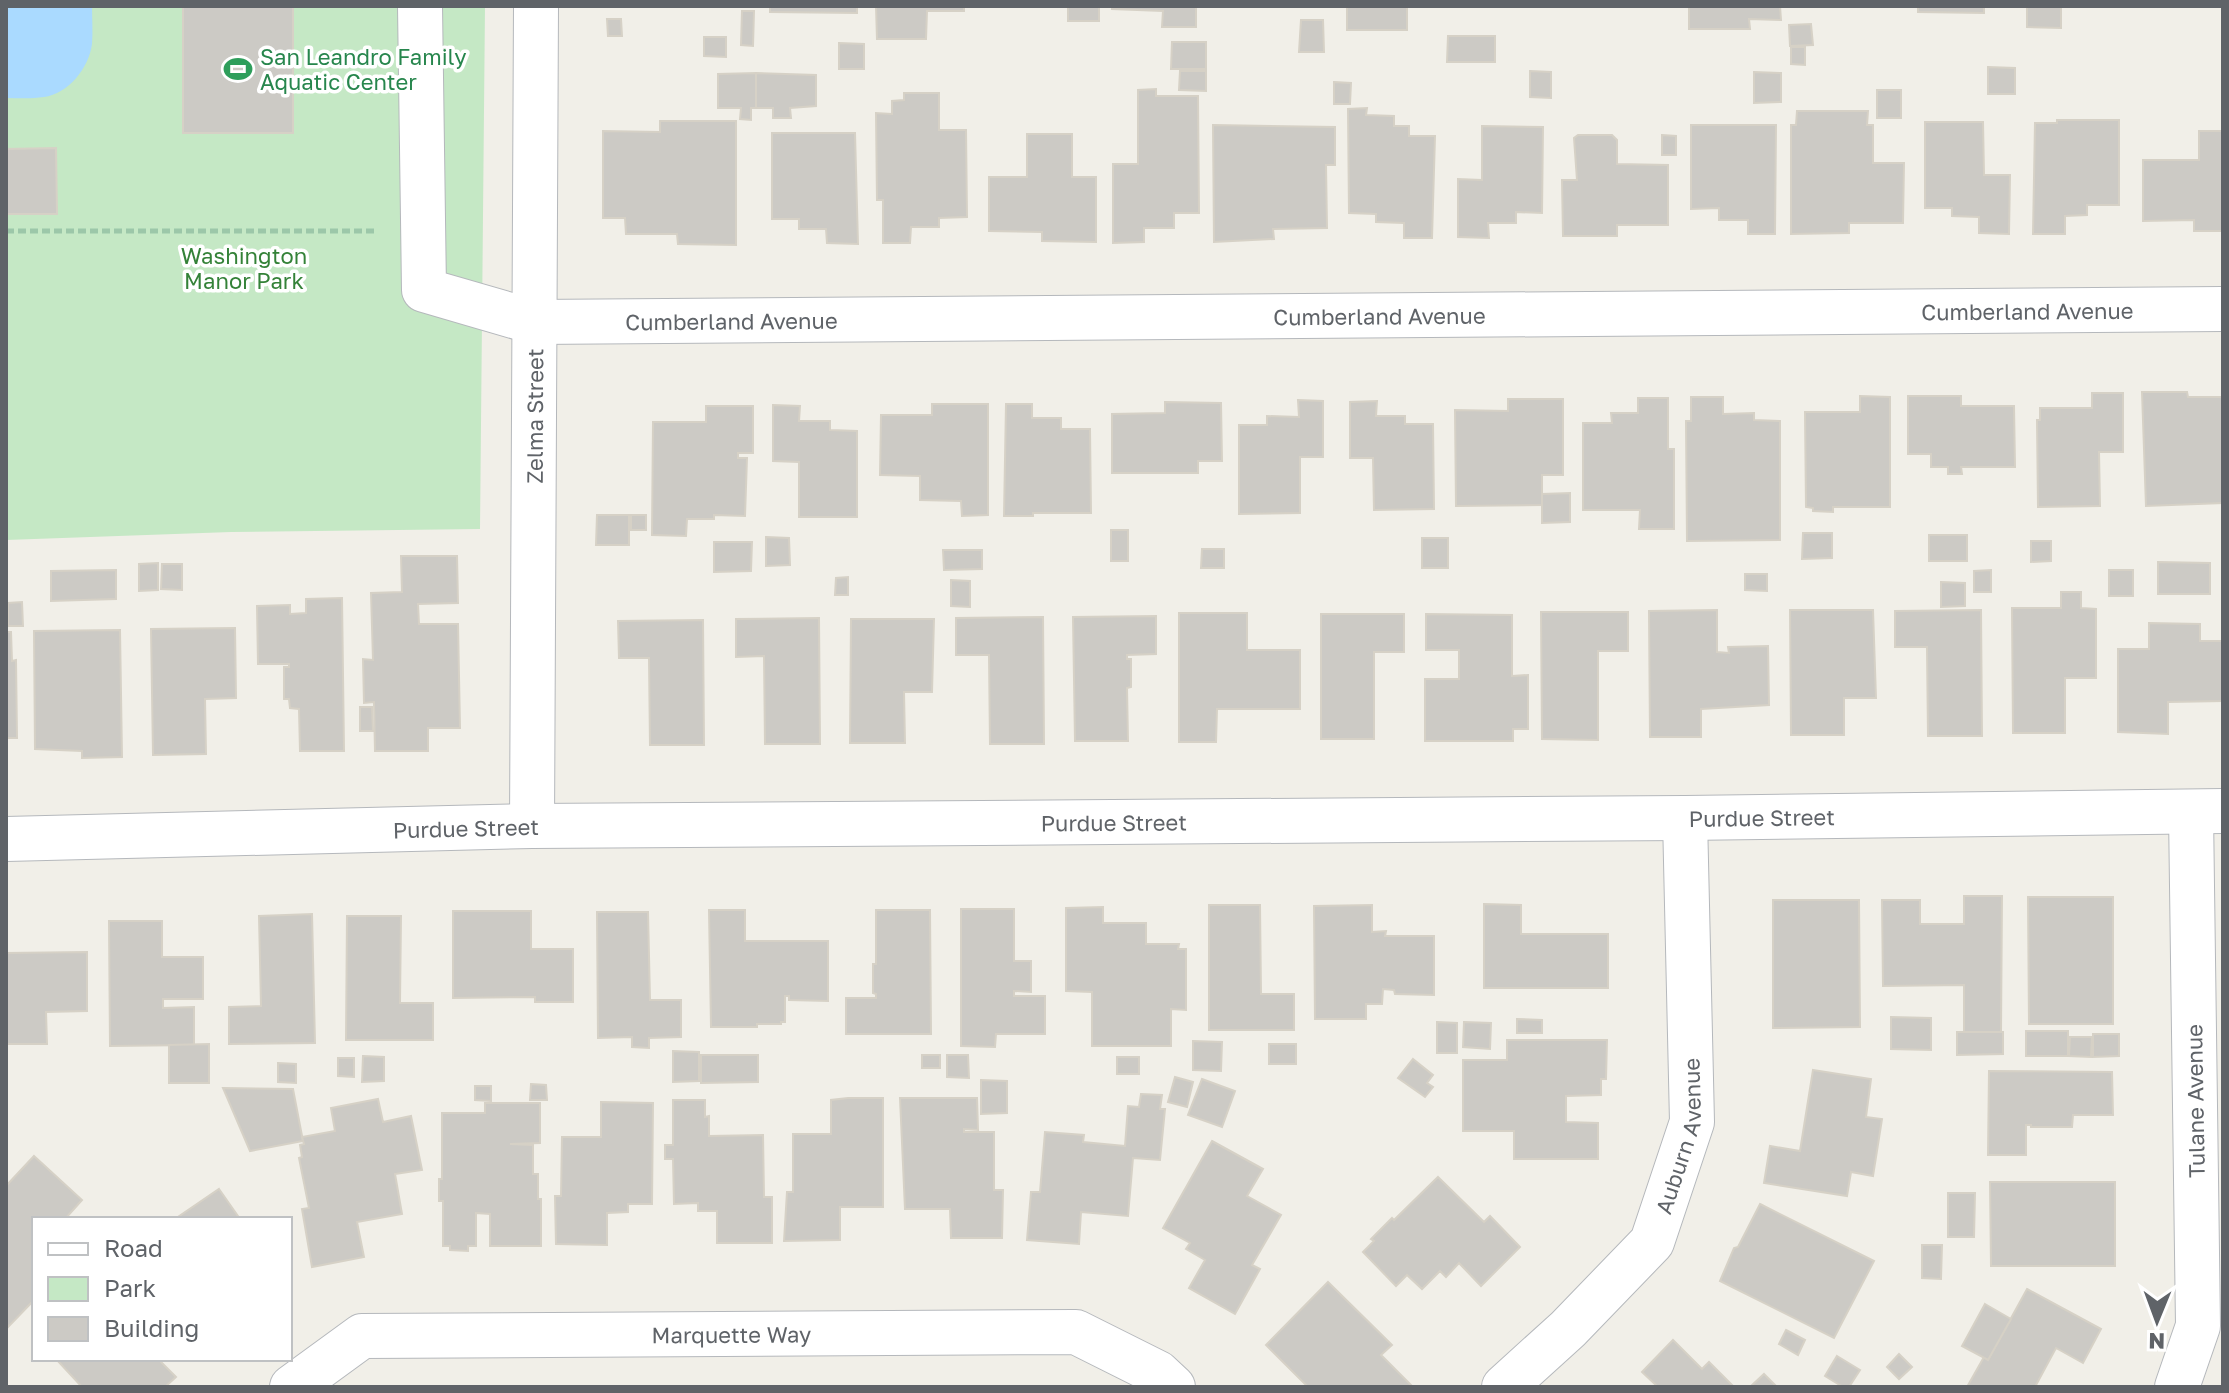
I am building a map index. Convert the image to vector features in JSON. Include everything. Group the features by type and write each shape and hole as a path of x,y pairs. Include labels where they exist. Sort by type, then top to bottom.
{"street":[{"path":"420,6 423,231"},
{"name":"Zelma Street","path":"532,826 536,6"},
{"name":"Cumberland Avenue","path":"423,231 424,290 534,322 2223,309"},
{"name":"Purdue Street","path":"6,839 532,826 2207,812"},
{"name":"Tulane Avenue","path":"2177,1387 2198,1326 2207,812"},
{"name":"Auburn Avenue","path":"1504,1387 1568,1329 1652,1242 1692,1122 1685,818"},
{"name":"Marquette Way","path":"292,1387 362,1336 1061,1332 1076,1332 1158,1373 1173,1387"}],"path":[{"path":"6,231 423,231"}],"green space":[{"name":"Washington Manor Park","path":"6,6 485,6 480,529 231,532 6,540"}],"water":[{"path":"6,6 92,6 92,39 87,62 76,78 61,91 39,98 6,98"}],"building":[{"name":"San Leandro Family Aquatic Center","path":"183,6 293,6 293,133 183,133"},
{"path":"770,6 857,6 857,13 770,12"},
{"path":"876,6 964,6 964,11 927,11 926,39 877,39"},
{"path":"1068,6 1099,6 1099,21 1068,21"},
{"path":"1112,6 1196,6 1196,27 1162,27 1163,11 1112,9"},
{"path":"1347,6 1407,6 1407,30 1347,30"},
{"path":"1689,6 1780,6 1781,20 1749,19 1750,29 1689,29"},
{"path":"1918,6 1984,6 1984,13 1918,12"},
{"path":"2027,6 2061,6 2061,28 2027,27"},
{"path":"742,11 754,11 753,46 741,45"},
{"path":"607,19 621,19 622,36 608,36"},
{"path":"1301,20 1323,20 1324,52 1299,52"},
{"path":"1811,24 1813,45 1790,46 1789,25"},
{"path":"1448,36 1495,36 1495,62 1447,62"},
{"path":"704,37 726,37 726,57 704,56"},
{"path":"1172,42 1206,42 1206,69 1171,69"},
{"path":"839,43 864,44 864,69 839,69"},
{"path":"1791,47 1805,47 1805,65 1791,64"},
{"path":"1988,67 2015,68 2015,94 1988,94"},
{"path":"1180,71 1206,71 1206,91 1179,90"},
{"path":"1530,71 1551,72 1551,98 1530,97"},
{"path":"1754,72 1781,73 1781,102 1754,103"},
{"path":"756,73 816,75 816,106 790,108 791,118 773,118 773,108 756,108"},
{"path":"756,73 756,108 751,108 751,120 740,119 741,108 718,108 718,74"},
{"path":"1334,82 1351,83 1350,104 1334,104"},
{"path":"1156,89 1156,96 1198,96 1199,213 1174,213 1174,228 1144,228 1144,242 1113,243 1113,164 1138,164 1138,90"},
{"path":"1877,90 1901,90 1901,118 1877,118"},
{"path":"904,93 939,93 939,130 966,130 967,217 939,218 939,227 911,227 910,243 883,243 883,200 877,200 876,113 892,114 892,101 904,100"},
{"path":"1367,108 1366,115 1394,116 1394,126 1409,126 1409,136 1435,136 1432,238 1404,238 1404,223 1376,222 1376,214 1349,213 1348,109"},
{"path":"1797,111 1868,111 1867,125 1873,125 1873,163 1904,163 1903,223 1849,223 1849,233 1791,234 1791,125 1796,125"},
{"path":"2057,120 2119,120 2119,205 2087,205 2087,215 2065,216 2065,234 2033,234 2035,123 2057,123"},
{"path":"660,121 736,121 736,245 678,244 677,234 626,234 625,218 603,218 603,131 660,132"},
{"path":"1925,122 1983,122 1984,175 2010,175 2009,234 1979,233 1979,217 1952,216 1952,208 1925,208"},
{"path":"1213,125 1335,127 1335,165 1326,165 1327,228 1273,229 1274,239 1214,242"},
{"path":"1691,125 1776,125 1775,234 1748,234 1748,220 1719,220 1719,208 1691,209"},
{"path":"1482,126 1543,127 1542,213 1516,212 1516,223 1488,223 1489,238 1458,237 1458,179 1482,180"},
{"path":"2199,131 2223,131 2223,231 2194,231 2194,220 2143,221 2143,160 2199,160"},
{"path":"772,133 855,133 858,244 827,243 826,229 799,229 799,219 772,219"},
{"path":"1027,134 1072,134 1072,177 1096,177 1096,242 1042,241 1042,232 989,231 989,177 1027,177"},
{"path":"1578,135 1612,135 1617,140 1617,164 1668,165 1668,225 1617,225 1617,236 1563,236 1562,180 1577,180 1574,138"},
{"path":"1662,135 1676,136 1676,155 1662,155"},
{"path":"56,148 57,214 6,214 6,149"},
{"path":"2142,392 2187,392 2188,397 2223,397 2223,503 2146,506"},
{"path":"2092,393 2123,393 2123,452 2099,452 2100,506 2038,507 2037,420 2040,420 2040,408 2092,408"},
{"path":"1860,396 1890,397 1890,507 1833,507 1833,512 1813,511 1813,508 1806,507 1805,412 1860,412"},
{"path":"1908,396 1961,396 1961,406 2014,406 2015,467 1961,467 1962,474 1948,474 1948,467 1931,467 1931,454 1908,454"},
{"path":"1691,397 1723,397 1723,414 1754,413 1754,420 1780,421 1780,540 1687,541 1686,421 1691,421"},
{"path":"1638,398 1668,398 1668,449 1674,449 1674,529 1639,529 1640,510 1583,510 1583,423 1612,423 1611,413 1638,413"},
{"path":"1508,399 1563,399 1563,475 1542,475 1542,505 1456,506 1455,410 1508,411"},
{"path":"1298,400 1323,401 1323,457 1300,457 1300,513 1239,514 1239,425 1267,425 1267,416 1299,417"},
{"path":"1377,401 1376,416 1405,416 1405,424 1433,424 1434,509 1374,510 1373,458 1350,458 1350,402"},
{"path":"1165,402 1221,403 1222,461 1198,461 1198,473 1112,473 1112,414 1165,413"},
{"path":"932,404 988,404 988,515 962,516 961,501 920,500 920,476 880,475 881,415 932,415"},
{"path":"1006,404 1032,404 1032,418 1061,418 1061,429 1090,429 1091,513 1004,516"},
{"path":"773,405 800,406 799,421 830,421 830,430 857,431 857,517 799,517 799,462 773,461"},
{"path":"706,406 753,406 753,453 738,453 738,458 747,458 745,516 714,515 714,519 687,519 686,536 652,535 653,422 706,422"},
{"path":"1570,493 1570,522 1542,523 1542,494"},
{"path":"597,515 629,515 629,545 596,545"},
{"path":"631,515 646,515 646,530 631,530"},
{"path":"1111,530 1128,530 1128,561 1111,561"},
{"path":"1803,533 1832,533 1832,558 1802,559"},
{"path":"1929,535 1967,535 1967,561 1929,561"},
{"path":"766,537 789,538 790,565 766,566"},
{"path":"1422,538 1448,538 1448,568 1422,568"},
{"path":"2031,541 2051,541 2051,561 2031,562"},
{"path":"714,542 752,542 751,571 714,572"},
{"path":"1202,549 1224,549 1224,568 1201,568"},
{"path":"943,550 982,550 982,569 944,570"},
{"path":"401,556 457,556 458,603 418,604 419,624 458,624 460,728 428,728 428,751 375,751 374,702 364,703 363,659 373,660 371,593 402,592"},
{"path":"2158,562 2210,563 2210,594 2158,594"},
{"path":"158,563 158,590 139,591 139,564"},
{"path":"162,564 182,564 182,590 161,589"},
{"path":"116,570 116,599 51,601 51,571"},
{"path":"1991,570 1991,592 1974,592 1974,571"},
{"path":"2109,570 2133,570 2133,596 2109,596"},
{"path":"1745,574 1767,574 1767,591 1745,590"},
{"path":"848,577 848,595 835,595 836,578"},
{"path":"951,580 970,581 970,607 951,606"},
{"path":"1941,582 1965,583 1965,606 1941,607"},
{"path":"2061,592 2081,592 2081,608 2096,609 2096,678 2065,678 2065,733 2013,733 2012,608 2061,608"},
{"path":"342,598 344,751 300,751 299,709 290,708 289,699 284,699 284,667 289,667 289,664 258,664 257,606 290,605 290,614 306,613 306,599"},
{"path":"22,602 23,626 8,626 8,603"},
{"path":"1717,610 1717,652 1729,653 1728,647 1768,646 1769,705 1701,709 1701,737 1650,737 1649,611"},
{"path":"1790,610 1873,610 1876,698 1844,698 1844,735 1791,735"},
{"path":"1981,610 1982,736 1928,736 1927,647 1895,647 1895,611"},
{"path":"1541,612 1628,612 1628,651 1598,651 1598,740 1542,739"},
{"path":"1179,613 1247,613 1247,650 1300,650 1300,709 1217,709 1216,742 1179,742"},
{"path":"1321,614 1404,614 1404,652 1374,652 1374,739 1321,739"},
{"path":"1426,614 1512,615 1512,676 1528,675 1528,729 1513,729 1513,741 1425,741 1425,679 1459,679 1459,650 1426,650"},
{"path":"1156,616 1156,654 1127,655 1127,659 1131,659 1131,687 1127,688 1128,741 1075,741 1073,617"},
{"path":"1043,617 1044,744 990,744 989,655 956,655 956,618"},
{"path":"819,618 820,744 765,744 764,656 736,657 736,619"},
{"path":"851,619 934,619 932,692 904,692 905,743 850,743"},
{"path":"703,620 704,745 650,745 649,658 619,658 618,621"},
{"path":"2149,623 2200,624 2200,641 2223,641 2223,701 2168,702 2168,734 2118,732 2118,649 2149,649"},
{"path":"235,628 236,698 205,699 206,754 153,755 151,629"},
{"path":"120,630 122,757 82,758 82,751 35,749 34,631"},
{"path":"6,632 11,632 12,661 16,660 17,738 6,738"},
{"path":"360,707 372,707 373,731 360,731"},
{"path":"1964,896 2002,896 2001,1032 1964,1032 1964,985 1883,986 1882,900 1920,900 1920,924 1964,924"},
{"path":"2028,897 2113,897 2113,1024 2029,1024"},
{"path":"1773,900 1859,900 1860,1027 1773,1028"},
{"path":"1484,904 1521,905 1521,934 1608,934 1608,988 1484,988"},
{"path":"1209,905 1260,905 1261,994 1294,994 1294,1030 1209,1030"},
{"path":"1372,905 1372,932 1386,931 1385,936 1434,936 1434,995 1395,994 1394,990 1383,989 1382,1004 1366,1004 1366,1019 1315,1019 1314,906"},
{"path":"1103,907 1103,923 1146,923 1146,944 1179,944 1178,949 1186,949 1186,1010 1171,1009 1171,1046 1092,1046 1092,992 1066,991 1066,908"},
{"path":"961,909 1014,909 1014,961 1031,961 1031,992 1014,991 1014,996 1045,996 1045,1034 996,1034 995,1047 961,1046"},
{"path":"709,910 745,910 745,941 828,941 828,1001 789,1000 789,996 785,996 785,1022 781,1024 711,1027"},
{"path":"876,910 930,910 931,1034 846,1034 846,998 876,998 873,993 873,964 876,964"},
{"path":"453,911 531,911 531,949 573,949 573,1002 535,1002 535,997 453,998"},
{"path":"597,912 648,912 650,1000 681,1000 681,1037 649,1038 649,1048 632,1047 632,1037 598,1038"},
{"path":"312,914 315,1043 229,1044 229,1007 261,1006 259,916"},
{"path":"347,916 401,916 400,1003 433,1003 433,1040 346,1040"},
{"path":"109,921 162,921 162,957 203,957 203,999 163,999 163,1008 194,1007 194,1045 110,1046"},
{"path":"87,952 87,1011 46,1012 47,1044 6,1044 6,953"},
{"path":"1891,1017 1931,1018 1931,1050 1891,1049"},
{"path":"1517,1019 1542,1020 1542,1033 1517,1033"},
{"path":"1437,1022 1457,1023 1457,1053 1437,1053"},
{"path":"1464,1022 1491,1023 1490,1049 1463,1047"},
{"path":"2026,1031 2068,1031 2068,1056 2026,1056"},
{"path":"1957,1032 2003,1032 2003,1054 1957,1055"},
{"path":"2093,1034 2119,1034 2119,1056 2093,1057"},
{"path":"2070,1037 2092,1037 2091,1057 2069,1056"},
{"path":"1507,1040 1607,1040 1606,1079 1601,1079 1601,1095 1566,1096 1566,1122 1598,1123 1598,1159 1514,1159 1514,1131 1463,1131 1463,1060 1507,1060"},
{"path":"1193,1041 1222,1042 1221,1071 1193,1070"},
{"path":"209,1044 209,1083 169,1083 169,1045"},
{"path":"1269,1044 1296,1044 1296,1064 1269,1064"},
{"path":"673,1051 699,1052 699,1081 673,1082"},
{"path":"701,1055 758,1055 758,1082 701,1083"},
{"path":"922,1055 940,1055 940,1068 922,1068"},
{"path":"947,1055 968,1055 969,1078 947,1077"},
{"path":"363,1056 384,1057 384,1081 362,1082"},
{"path":"1117,1057 1139,1057 1139,1074 1117,1074"},
{"path":"338,1058 354,1058 354,1077 338,1076"},
{"path":"1413,1059 1433,1075 1427,1083 1433,1087 1425,1097 1398,1078"},
{"path":"278,1063 296,1064 296,1083 278,1082"},
{"path":"1813,1070 1871,1079 1866,1117 1882,1119 1873,1176 1851,1172 1847,1196 1764,1183 1770,1146 1800,1151"},
{"path":"1989,1071 2112,1072 2113,1115 2073,1115 2072,1127 2026,1125 2026,1155 1988,1155"},
{"path":"1175,1077 1193,1082 1187,1107 1168,1102"},
{"path":"1202,1079 1235,1091 1222,1127 1188,1115"},
{"path":"981,1080 1007,1081 1007,1113 981,1114"},
{"path":"531,1084 546,1085 547,1100 530,1100"},
{"path":"475,1086 491,1086 491,1101 475,1100"},
{"path":"223,1088 293,1089 303,1141 250,1151"},
{"path":"1141,1094 1162,1095 1160,1109 1165,1109 1160,1160 1133,1158 1128,1216 1081,1212 1079,1244 1027,1240 1031,1192 1040,1192 1045,1132 1084,1135 1083,1142 1125,1146 1128,1106 1139,1107"},
{"path":"883,1098 883,1207 840,1207 840,1240 784,1241 787,1192 793,1192 793,1134 831,1134 831,1100"},
{"path":"900,1098 977,1098 978,1130 964,1129 964,1132 994,1132 994,1190 1003,1190 1002,1238 951,1238 950,1209 905,1209"},
{"path":"378,1099 383,1122 411,1116 422,1170 395,1174 402,1214 357,1222 364,1257 312,1267 302,1209 309,1208 299,1158 302,1157 300,1145 304,1144 302,1137 335,1131 331,1108"},
{"path":"673,1100 705,1100 709,1136 763,1135 764,1197 772,1197 772,1243 717,1243 717,1211 698,1211 698,1203 674,1204 673,1159 665,1159 665,1145 673,1145"},
{"path":"601,1102 653,1103 652,1204 628,1204 628,1212 607,1213 607,1245 556,1244 555,1196 561,1196 562,1137 601,1137"},
{"path":"485,1103 540,1103 540,1143 510,1144 533,1145 533,1174 538,1174 538,1199 541,1199 541,1246 490,1246 490,1214 476,1213 476,1246 468,1246 468,1251 450,1250 450,1246 443,1246 443,1201 439,1201 442,1113 485,1113"},
{"path":"1212,1141 1263,1169 1247,1196 1281,1215 1252,1265 1260,1269 1235,1314 1189,1288 1205,1260 1186,1249 1190,1243 1163,1228"},
{"path":"34,1156 82,1200 67,1217 32,1217 32,1302 8,1327 6,1325 6,1186"},
{"path":"1438,1177 1484,1222 1490,1216 1520,1247 1481,1286 1459,1263 1446,1277 1440,1271 1422,1289 1407,1275 1396,1286 1363,1252 1392,1218 1394,1220"},
{"path":"1990,1182 2115,1182 2115,1266 1991,1266"},
{"path":"219,1189 239,1217 178,1217"},
{"path":"1948,1193 1975,1193 1974,1237 1948,1237"},
{"path":"1760,1204 1874,1261 1834,1338 1720,1281 1734,1248 1738,1247"},
{"path":"1922,1245 1942,1245 1941,1279 1922,1278"},
{"path":"1328,1282 1392,1345 1381,1355 1411,1385 1409,1387 1308,1387 1266,1345"},
{"path":"2027,1289 2101,1329 2083,1363 2056,1348 2035,1387 1967,1387 1984,1357 1988,1360"},
{"path":"1985,1304 2011,1319 1988,1360 1962,1346"},
{"path":"1786,1330 1805,1340 1798,1355 1779,1344"},
{"path":"1673,1340 1702,1369 1709,1362 1734,1387 1658,1387 1642,1372"},
{"path":"1899,1354 1912,1367 1899,1379 1887,1367"},
{"path":"1837,1356 1860,1370 1849,1387 1843,1387 1825,1376"},
{"path":"58,1361 160,1361 176,1377 165,1387 82,1387"},
{"path":"1764,1374 1777,1387 1750,1387"}],"place":[{"name":"San Leandro Family Aquatic Center","path":"238,69"}]}
